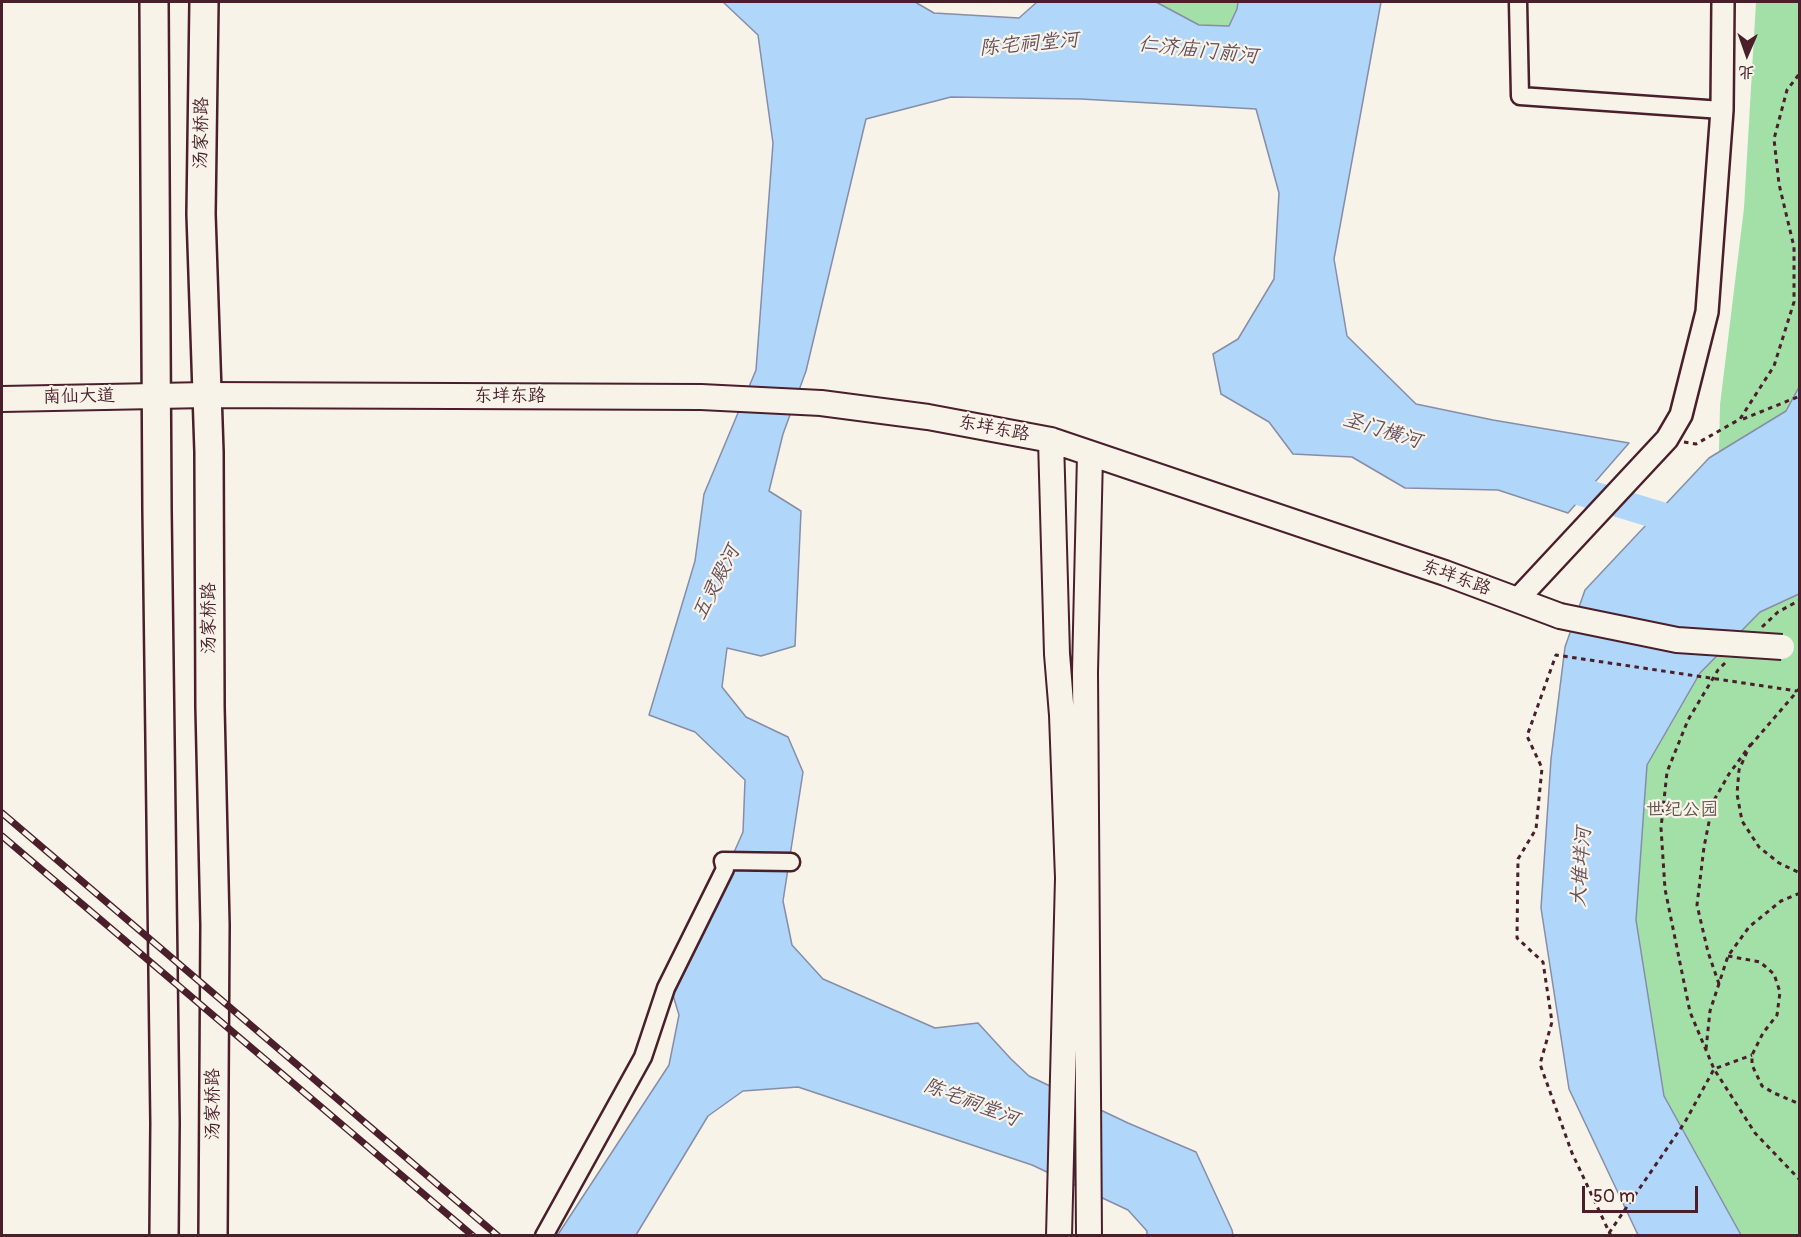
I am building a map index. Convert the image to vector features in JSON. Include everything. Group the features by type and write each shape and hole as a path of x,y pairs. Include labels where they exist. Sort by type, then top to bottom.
{"main road":[{"path":"154,2 157,510 165,1123 164,1236"},
{"name":"汤家桥路","path":"204,2 201,214 209,452 210,707 215,925 213,1236"},
{"name":"东垟东路","path":"157,396 701,397 821,402 928,417 1051,440 1445,573 1560,616 1677,640 1791,647"},
{"name":"南仙大道","path":"2,399 157,396"},
{"path":"1051,440 1057,654 1062,715 1068,878 1059,1236"},
{"path":"1089,1236 1085,672 1090,455"}],"street":[{"path":"1518,2 1520,96 1722,110"},
{"path":"1517,600 1667,439 1681,415 1707,312 1722,110 1723,2"},
{"path":"544,1236 643,1057 666,988 725,869 723,861 791,862"}],"path":[{"path":"1740,420 1774,366 1794,302 1794,247 1779,184 1774,139 1787,90 1800,73"},
{"path":"1667,439 1696,444 1740,420 1800,396"},
{"path":"1761,628 1778,612 1800,600"},
{"path":"1610,1234 1572,1153 1540,1064 1552,1023 1543,962 1516,938 1518,860 1536,829 1542,768 1527,736 1556,655 1798,689"},
{"path":"1726,662 1713,678 1688,720 1667,772 1661,828 1665,889 1690,1012 1714,1069 1755,1133 1800,1180"},
{"path":"1719,984 1708,952 1697,905 1704,847 1713,802 1751,744 1798,689"},
{"path":"1751,744 1739,770 1737,794 1742,821 1759,847 1779,863 1800,873"},
{"path":"1706,1050 1710,1011 1728,956 1749,927 1781,902 1800,893"},
{"path":"1728,956 1760,962 1774,974 1780,992 1777,1015 1763,1033 1752,1055 1752,1065 1762,1086 1800,1104"},
{"path":"1610,1234 1685,1122 1714,1069 1752,1055"}],"green space":[{"path":"1156,2 1238,2 1229,26 1199,25"},
{"name":"世纪公园","path":"1756,2 1799,2 1799,1235 1639,1235 1562,786 1718,494 1720,405 1744,208"}],"water":[{"path":"723,2 915,2 934,13 1019,18 1037,2 1156,2 1199,25 1229,26 1238,2 1381,2 1334,259 1347,336 1416,404 1493,420 1629,443 1568,513 1498,490 1405,488 1352,457 1293,454 1269,422 1221,394 1213,354 1238,339 1274,279 1279,193 1256,109 1081,99 951,97 866,119 806,371 783,434 769,491 801,511 795,646 761,656 727,648 722,687 746,717 788,737 803,772 783,901 792,945 823,979 935,1028 978,1023 1029,1076 1196,1152 1233,1235 1147,1235 1147,1231 1128,1210 1032,1165 798,1087 743,1091 708,1116 636,1235 557,1236 669,1065 679,1015 672,992 743,832 745,780 695,732 649,715 695,561 704,494 756,370 773,143 758,35"},
{"name":"大堆垟河","path":"1799,387 1799,594 1760,612 1700,673 1647,765 1636,920 1664,1096 1741,1235 1638,1235 1569,1089 1541,908 1551,759 1565,647 1585,590 1709,458 1786,411"}],"waterway":[{"name":"圣门横河","path":"1549,482 1694,526"}],"railway":[{"path":"2,813 498,1236"},
{"path":"2,836 473,1236"}],"water label":[{"name":"陈宅祠堂河","path":"1029,45"},
{"name":"仁济庙门前河","path":"1198,51"},
{"name":"五灵殿河","path":"717,583"},
{"name":"陈宅祠堂河","path":"971,1103"}]}
